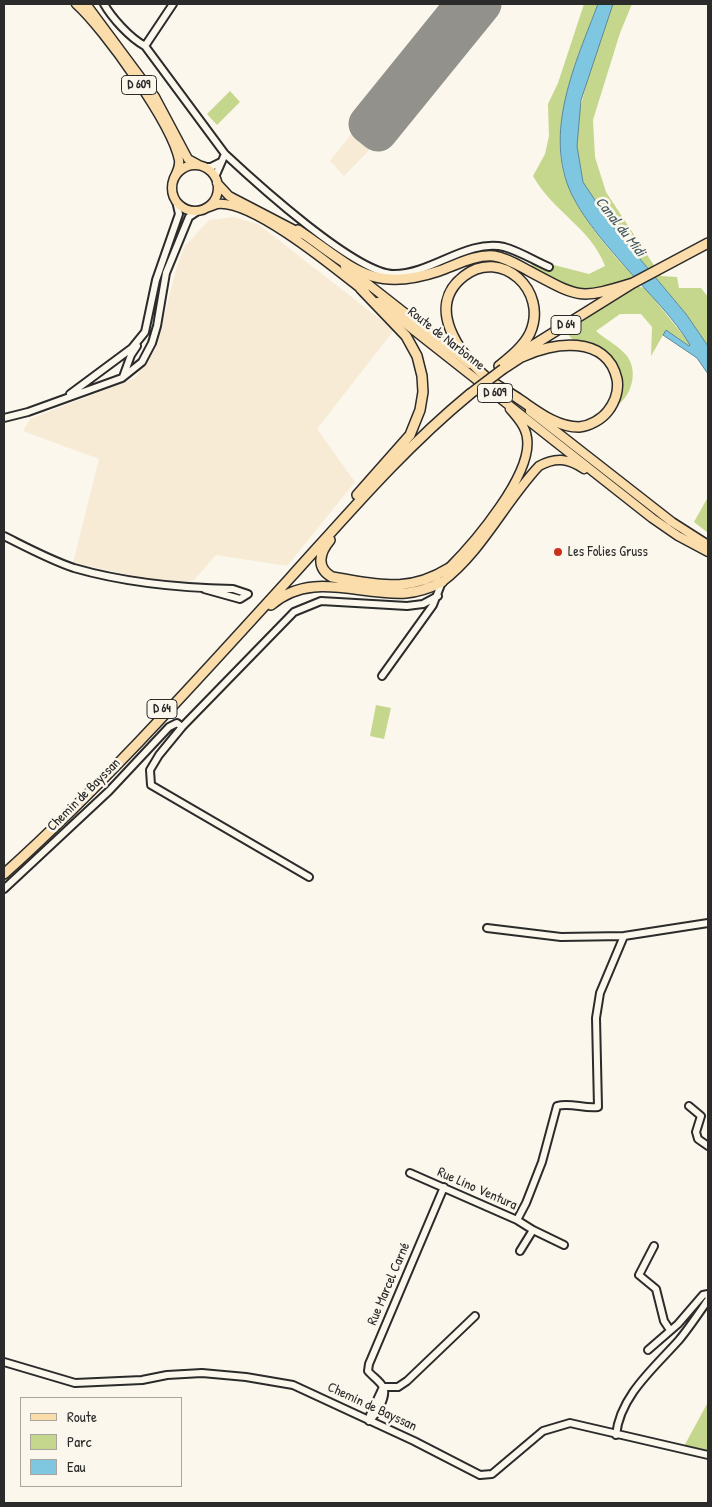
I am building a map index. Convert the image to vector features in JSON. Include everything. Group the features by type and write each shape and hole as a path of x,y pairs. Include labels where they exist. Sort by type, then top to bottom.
{"highway":[{"path":"298,230 363,274 384,280 409,279 491,256 511,261 564,290 578,294 602,293 634,284"},
{"name":"D 64","path":"662,269 708,242"},
{"name":"D 64","path":"64,817 282,580 356,496 427,424 501,367 634,284 708,246"},
{"path":"501,367 529,335 535,310 534,298 519,277 504,269 490,267 475,270 464,276 455,285 448,298 446,310 447,324 452,336 461,349 488,378 542,415 568,425 580,427 593,423 604,416 611,406 617,393 617,380 613,368 596,352 570,344 537,349 522,357"},
{"name":"D 64","path":"501,367 522,357 634,284"},
{"path":"356,496 410,435 420,410 422,392 417,356 406,336 361,289"},
{"name":"D 64","path":"4,874 98,786 382,477 468,393"},
{"path":"382,477 326,544 320,566 323,572 332,577 394,585 413,585 432,578 449,568"},
{"path":"216,659 278,599 299,589 308,586 328,586 407,593 426,590 442,582"}],"main road":[{"name":"D 609","path":"76,4 123,62 161,120 179,160 174,178"},
{"name":"D 609","path":"86,4 109,32 155,97 188,159 202,166"},
{"path":"202,166 216,180 216,197 202,209 186,209 176,201 172,190 174,178 184,168 202,166"},
{"name":"Route de Narbonne","path":"216,180 229,196 298,230 661,513 708,545"},
{"name":"Route de Narbonne","path":"202,209 218,204 226,205 266,221 300,242 497,394 629,500 678,536 708,552"},
{"path":"449,568 464,553 513,486 526,461 528,446 526,431 497,394"},
{"path":"442,582 454,574 469,556 527,479 539,466 551,459 574,462 629,500"}],"street":[{"path":"104,4 130,33 145,46 225,154 279,204 370,268 394,274 406,272 437,264 465,251 495,246 506,247 550,267"},
{"path":"145,46 174,4"},
{"path":"216,180 225,154"},
{"path":"202,166 211,167 222,162"},
{"path":"123,377 131,355 144,339 156,280 179,214 176,201"},
{"path":"4,418 28,412 123,377 136,369 148,352 157,326 166,274 188,217 202,209"},
{"path":"62,399 132,348 145,332"},
{"path":"4,536 72,567 137,583 204,589 233,589 248,594 240,599 204,589"},
{"path":"382,676 414,635 438,596 449,568"},
{"path":"432,578 442,582"},
{"path":"309,877 151,785 150,770 159,755 182,727 281,623 294,612 306,605 321,601 407,606 423,604 438,596"},
{"name":"Chemin de Bayssan","path":"4,889 109,790 169,727 177,723 182,727"},
{"path":"486,928 562,937 624,936 708,922"},
{"path":"517,1220 526,1203 542,1162 557,1106 563,1104 590,1108 598,1107 598,1010 600,993 624,936"},
{"path":"689,1106 701,1116 696,1132 698,1139 708,1146"},
{"name":"Rue Lino Ventura","path":"410,1173 517,1220 564,1245"},
{"name":"Rue Marcel Carné","path":"383,1387 368,1371 369,1364 444,1187"},
{"path":"520,1251 533,1230"},
{"path":"654,1246 639,1275 656,1289 664,1321 670,1330"},
{"path":"648,1350 703,1295 708,1294"},
{"path":"616,1435 619,1418 642,1379 680,1339 708,1300"},
{"path":"369,1421 375,1416 384,1394 383,1387 398,1387 407,1382 475,1316"},
{"name":"Chemin de Bayssan","path":"4,1362 75,1384 142,1380 184,1373 246,1377 292,1385 414,1440 480,1475 492,1474 542,1431 570,1423 708,1455"}],"shaded area":[{"path":"454,4 489,4 428,80 427,91 344,176 330,161"},
{"path":"234,217 258,224 394,330 317,429 355,482 287,566 216,555 194,580 185,582 144,578 73,563 99,459 23,431 30,419 135,378 155,350 184,247 209,220"}],"green space":[{"path":"584,4 598,4 575,66 563,112 560,134 561,156 565,177 578,206 595,232 637,280 587,295 533,273 531,265 540,257 554,265 589,274 605,266 591,241 550,199 533,176 545,154 549,136 548,104 558,83"},
{"path":"613,4 632,4 620,33 593,120 595,157 606,192 661,276 677,277 679,288 701,288 708,297 708,346 686,314 610,223 583,183 577,146 578,117 587,81"},
{"path":"230,91 240,102 217,125 207,114"},
{"path":"636,286 645,288 691,345 689,346 666,330 651,356 652,327 641,314 620,314 596,331 627,356 632,368 633,375 628,394 620,403 620,380 615,360 597,347 573,340 566,332"},
{"path":"708,497 708,533 694,522"},
{"path":"376,705 391,708 384,739 370,736"},
{"path":"708,1402 708,1455 682,1450"}],"water":[{"path":"598,4 613,4 581,100 577,146 583,182 610,223 686,314 708,346 708,374 697,358 663,335 666,330 690,345 669,316 591,225 572,195 564,171 560,147 561,123 566,98 580,50"}],"runway":[{"path":"465,4 368,124 378,132 482,4"}],"place":[{"name":"Les Folies Gruss","path":"558,552"}],"water label":[{"name":"Canal du Midi","path":"620,227"}]}
